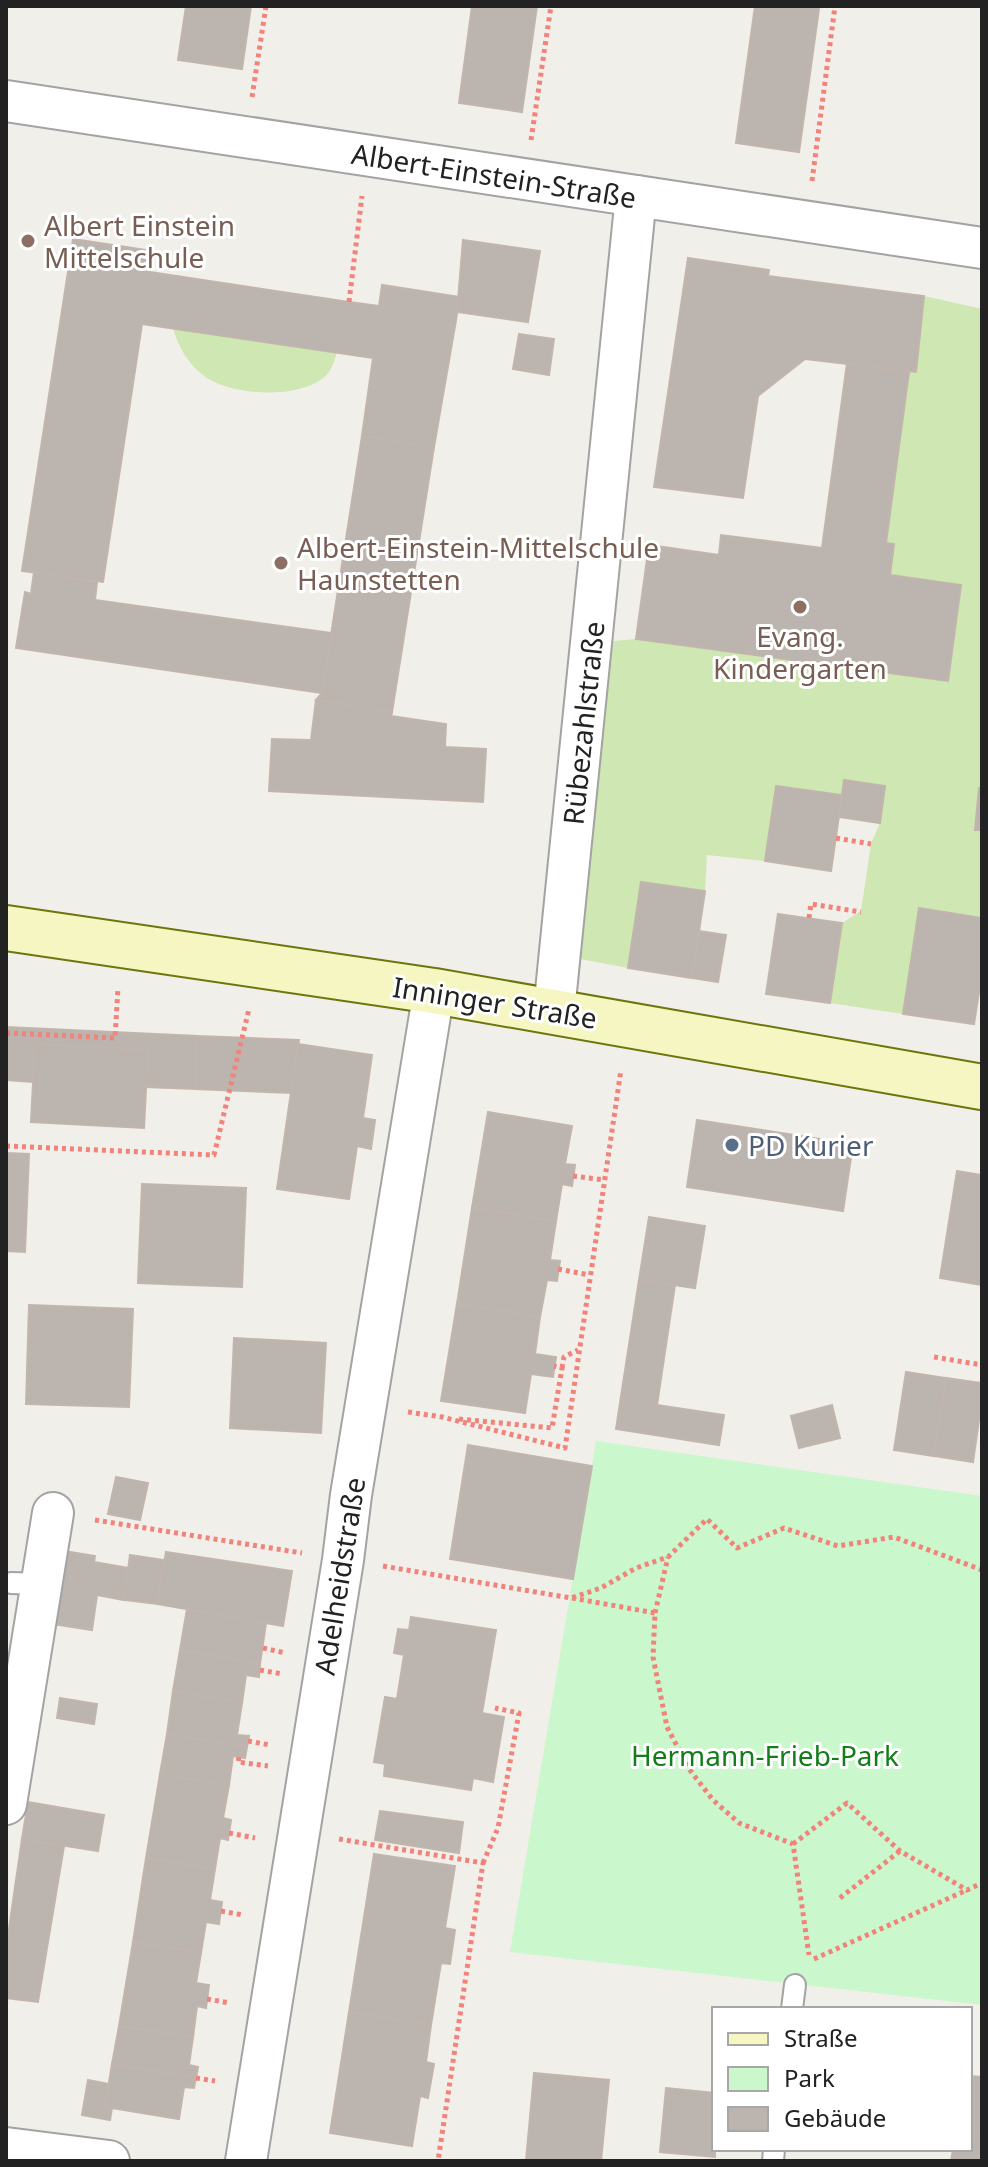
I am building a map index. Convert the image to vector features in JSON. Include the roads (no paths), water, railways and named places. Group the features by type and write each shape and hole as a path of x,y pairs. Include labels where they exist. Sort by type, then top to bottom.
{"main road":[{"name":"Inninger Straße","path":"6,928 434,991 982,1087"}],"street":[{"name":"Albert-Einstein-Straße","path":"6,101 982,248"},
{"name":"Rübezahlstraße","path":"554,1011 636,196"},
{"name":"Adelheidstraße","path":"246,2161 434,991"},
{"path":"6,1804 26,1583 53,1513"},
{"path":"6,2148 109,2161"}],"lane":[{"path":"792,2007 795,1985"}],"place":[{"name":"Albert Einstein Mittelschule","path":"28,241"},
{"name":"Albert-Einstein-Mittelschule Haunstetten","path":"281,563"},
{"name":"Evang. Kindergarten","path":"800,607"},
{"name":"PD Kurier","path":"732,1145"}],"park label":[{"name":"Hermann-Frieb-Park","path":"765,1755"}]}
